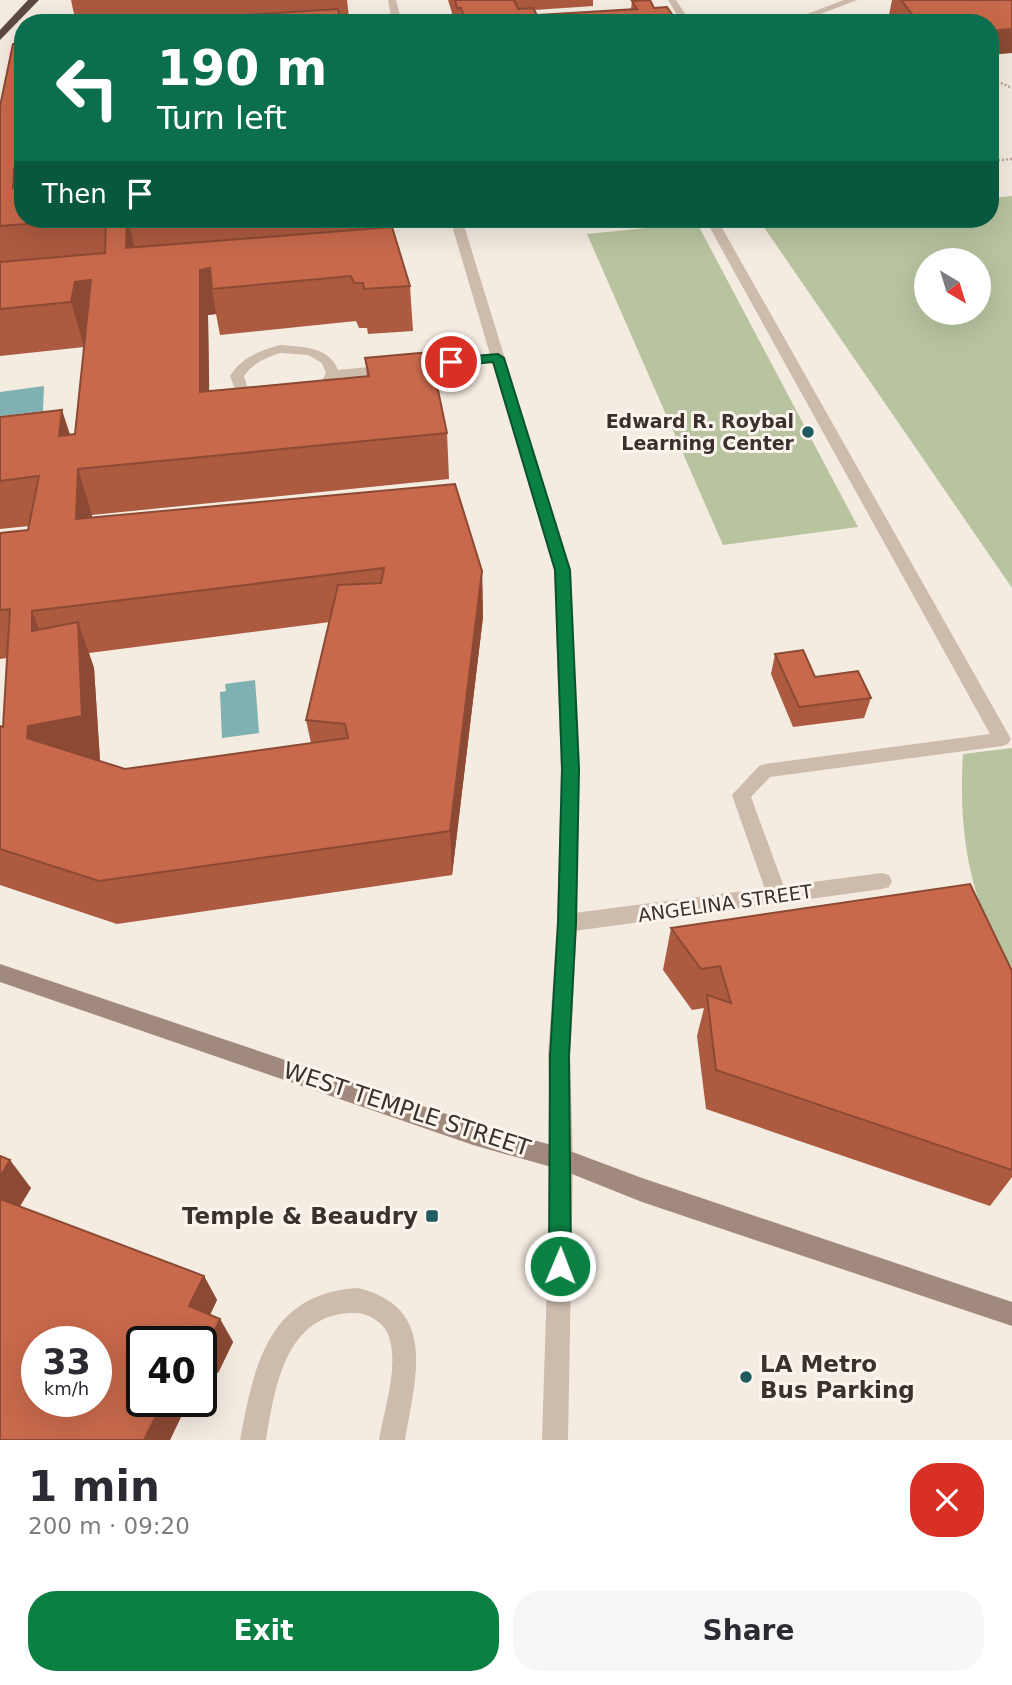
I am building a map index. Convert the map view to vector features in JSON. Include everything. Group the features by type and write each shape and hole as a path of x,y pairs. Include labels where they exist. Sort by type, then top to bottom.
{"highway":[{"path":"21,14 34,0"},
{"path":"0,37 14,22"}],"main road":[{"name":"WEST TEMPLE STREET","path":"0,973 473,1134 562,1159 642,1190 1012,1314"}],"street":[{"path":"813,14 853,0"},
{"path":"459,228 562,570 570,769 567,923 559,1056 562,1159 555,1440"},
{"path":"716,228 1007,738 765,771 741,795 777,895"},
{"path":"288,349 311,352 323,357 334,373 324,391 298,403 283,405 267,404 243,394 237,376 251,359 288,349"},
{"path":"334,373 498,358"},
{"name":"ANGELINA STREET","path":"567,923 882,881"},
{"path":"253,1440 269,1364 287,1332 311,1311 338,1299 375,1302 395,1321 404,1353 392,1440"}],"green space":[{"path":"1012,196 1012,588 764,228 999,228 999,197"},
{"path":"647,228 700,228 858,527 723,545 587,234"},
{"path":"1012,748 1012,973 986,920 970,868 965,841 962,784 963,754"}],"water":[{"path":"44,386 43,411 0,416 0,392"},
{"path":"255,680 259,733 222,738 220,692 226,691 225,684"}],"building":[{"path":"455,0 514,0 518,9 533,8 536,14 463,14 461,8 457,8"},
{"path":"650,0 654,8 667,7 672,14 554,14 637,9 632,1"},
{"path":"901,0 1012,0 1012,29 999,30 999,14 912,14"},
{"path":"338,9 339,14 262,14"},
{"path":"13,44 14,225 0,226 0,106"},
{"path":"106,228 127,228 126,248 392,228 410,286 364,289 363,283 354,283 351,276 212,289 210,268 200,270 200,392 369,376 365,358 430,352 447,433 78,469 76,519 455,484 482,571 450,831 99,881 0,849 0,726 3,727 10,609 0,610 0,533 28,530 39,476 0,481 0,417 62,410 59,436 75,434 91,280 75,282 71,302 0,309 0,262 105,253","holes":["384,568 381,583 338,585 306,720 345,724 348,738 125,769 27,738 28,726 82,716 78,622 32,631 32,611"]},
{"path":"803,650 815,677 858,671 871,698 799,707 775,654"},
{"path":"970,884 1012,971 1012,1170 716,1070 707,995 731,1003 720,966 701,969 671,928"},
{"path":"0,1156 10,1160 0,1177"},
{"path":"0,1199 204,1276 189,1306 220,1319 217,1326 126,1326 126,1417 156,1417 144,1440 0,1440"}],"place":[{"name":"Edward R. Roybal Learning Center","path":"808,432"},
{"name":"Temple & Beaudry","path":"432,1216"},
{"name":"LA Metro Bus Parking","path":"746,1377"}],"route":[{"path":"451,362 498,358 562,570 570,769 567,923 559,1056 562,1159 560,1266"}]}
